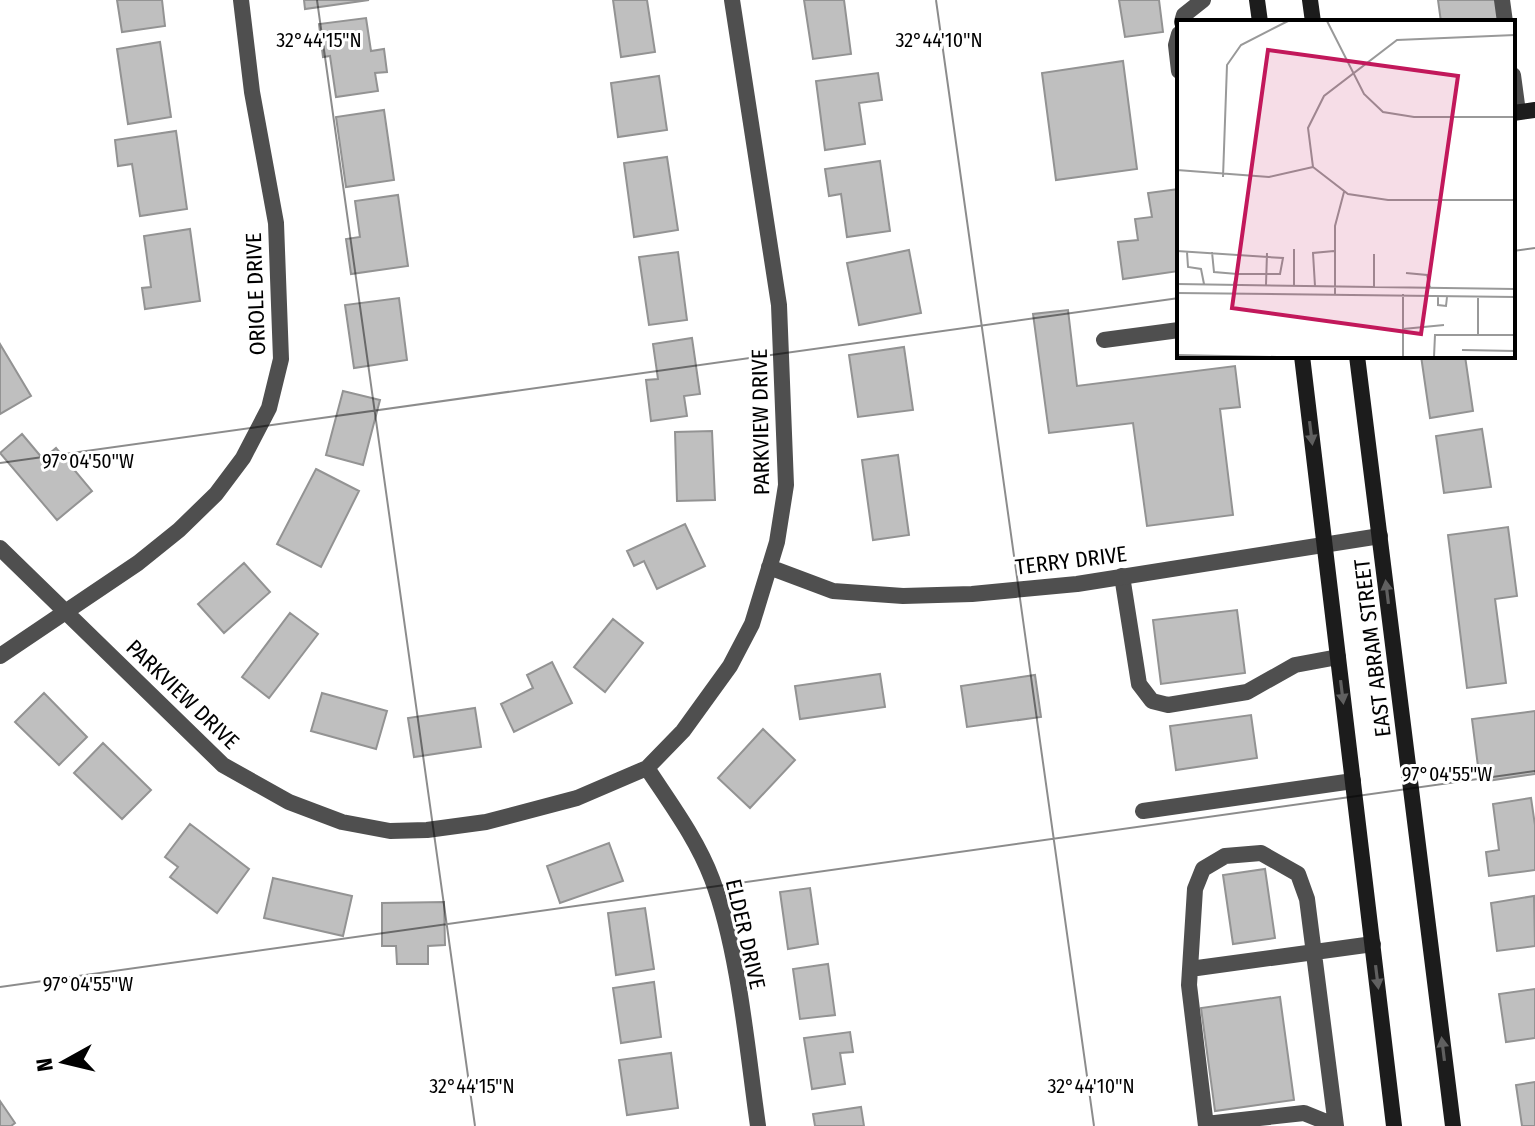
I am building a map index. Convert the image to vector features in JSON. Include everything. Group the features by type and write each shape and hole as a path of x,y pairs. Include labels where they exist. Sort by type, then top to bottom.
{"main road":[{"path":"1257,0 1260,20"},
{"path":"1310,0 1313,20"},
{"name":"EAST ABRAM STREET","path":"1302,358 1394,1126"},
{"name":"EAST ABRAM STREET","path":"1357,358 1453,1126"}],"street":[{"name":"ORIOLE DRIVE","path":"0,656 138,563 179,530 216,494 243,458 269,408 281,359 276,223 252,92 241,0"},
{"name":"PARKVIEW DRIVE","path":"0,548 223,765 289,802 342,822 390,831 427,830 486,822 577,798 647,768 683,731 730,666 752,624 777,542 786,485 779,305 732,0"},
{"path":"1183,20 1184,15 1203,0"},
{"path":"1502,0 1505,20"},
{"path":"1515,83 1522,111"},
{"path":"1104,340 1177,330"},
{"name":"TERRY DRIVE","path":"769,567 833,591 903,596 972,594 1122,576 1380,536"},
{"path":"1122,576 1139,684 1152,701 1168,705 1247,692 1295,665 1338,657"},
{"name":"ELDER DRIVE","path":"647,768 682,821 712,878 730,945 758,1126"},
{"path":"1143,811 1353,781"},
{"path":"1261,853 1298,874 1307,899 1336,1126 1304,1113 1206,1125 1189,985 1190,969 1195,889 1203,869 1225,856 1261,853"},
{"path":"1190,969 1373,944"}],"building":[{"path":"117,0 162,0 165,26 122,32"},
{"path":"304,0 369,0 305,9"},
{"path":"613,0 647,0 655,52 621,57"},
{"path":"804,0 844,0 851,54 813,59"},
{"path":"1119,0 1159,0 1163,32 1125,37"},
{"path":"1438,0 1497,0 1501,20 1441,20"},
{"path":"366,18 371,51 384,49 387,72 375,73 378,91 336,97 330,56 323,57 319,24"},
{"path":"160,42 171,117 128,124 117,49"},
{"path":"1123,61 1137,169 1056,180 1042,73"},
{"path":"878,73 882,100 859,103 865,144 825,150 816,81"},
{"path":"659,76 667,130 618,137 611,83"},
{"path":"384,110 394,180 346,187 336,117"},
{"path":"176,131 187,209 140,216 132,164 118,166 115,140"},
{"path":"667,157 678,230 634,237 624,163"},
{"path":"880,161 890,231 847,237 841,194 829,196 825,169"},
{"path":"1177,189 1177,271 1123,279 1118,242 1138,240 1135,219 1152,217 1148,193"},
{"path":"398,195 408,266 351,274 346,239 360,237 355,201"},
{"path":"190,229 200,301 145,309 142,288 151,287 144,236"},
{"path":"909,250 921,313 859,325 847,263"},
{"path":"678,252 687,320 649,325 639,257"},
{"path":"399,298 407,360 354,368 345,305"},
{"path":"1068,310 1077,386 1235,366 1240,407 1220,409 1233,515 1147,526 1133,423 1049,433 1033,314"},
{"path":"692,338 700,394 684,396 687,416 651,421 646,380 658,379 653,344"},
{"path":"0,344 31,396 0,414"},
{"path":"904,347 913,410 858,417 849,355"},
{"path":"1421,358 1465,358 1473,411 1430,418"},
{"path":"343,391 380,400 363,465 326,455"},
{"path":"1482,429 1491,487 1444,493 1436,436"},
{"path":"712,431 715,500 677,501 675,432"},
{"path":"22,434 43,459 56,448 92,491 57,520 0,453"},
{"path":"898,455 909,535 873,540 862,460"},
{"path":"316,469 359,491 321,567 277,544"},
{"path":"685,524 705,566 657,589 644,561 634,566 627,551"},
{"path":"1508,527 1517,596 1495,599 1506,683 1467,688 1448,535"},
{"path":"244,563 270,592 224,633 198,604"},
{"path":"1237,610 1245,673 1161,684 1153,620"},
{"path":"290,613 318,634 269,698 242,677"},
{"path":"613,619 643,643 605,692 574,667"},
{"path":"552,662 572,703 514,732 501,704 533,688 527,675"},
{"path":"880,674 885,707 800,719 795,686"},
{"path":"1035,675 1041,717 967,727 961,686"},
{"path":"44,693 87,737 59,765 15,722"},
{"path":"322,693 387,711 376,749 311,731"},
{"path":"475,708 481,747 414,757 408,718"},
{"path":"1535,711 1535,774 1480,782 1472,719"},
{"path":"1251,715 1257,758 1176,770 1170,726"},
{"path":"763,729 795,760 750,808 718,778"},
{"path":"103,743 151,790 122,819 74,773"},
{"path":"1531,798 1535,825 1535,870 1489,876 1486,852 1499,850 1493,804"},
{"path":"190,824 249,869 217,913 170,877 178,867 165,857"},
{"path":"609,843 623,881 560,903 547,866"},
{"path":"1265,869 1275,938 1233,944 1223,875"},
{"path":"273,878 352,896 343,936 264,918"},
{"path":"810,888 818,944 788,949 780,892"},
{"path":"1534,896 1535,946 1497,951 1491,903"},
{"path":"444,902 445,945 428,946 428,964 397,964 396,946 382,946 382,903"},
{"path":"645,908 654,969 616,975 608,913"},
{"path":"828,964 835,1015 800,1019 793,969"},
{"path":"654,982 661,1037 621,1043 613,988"},
{"path":"1535,989 1535,1038 1506,1042 1499,994"},
{"path":"1280,997 1294,1100 1215,1111 1201,1008"},
{"path":"850,1032 853,1052 840,1053 845,1084 812,1089 804,1038"},
{"path":"671,1053 678,1108 627,1115 619,1060"},
{"path":"1535,1082 1535,1126 1522,1126 1516,1085"},
{"path":"0,1101 15,1123 11,1126 0,1126"},
{"path":"861,1107 864,1126 815,1126 813,1114"}]}
